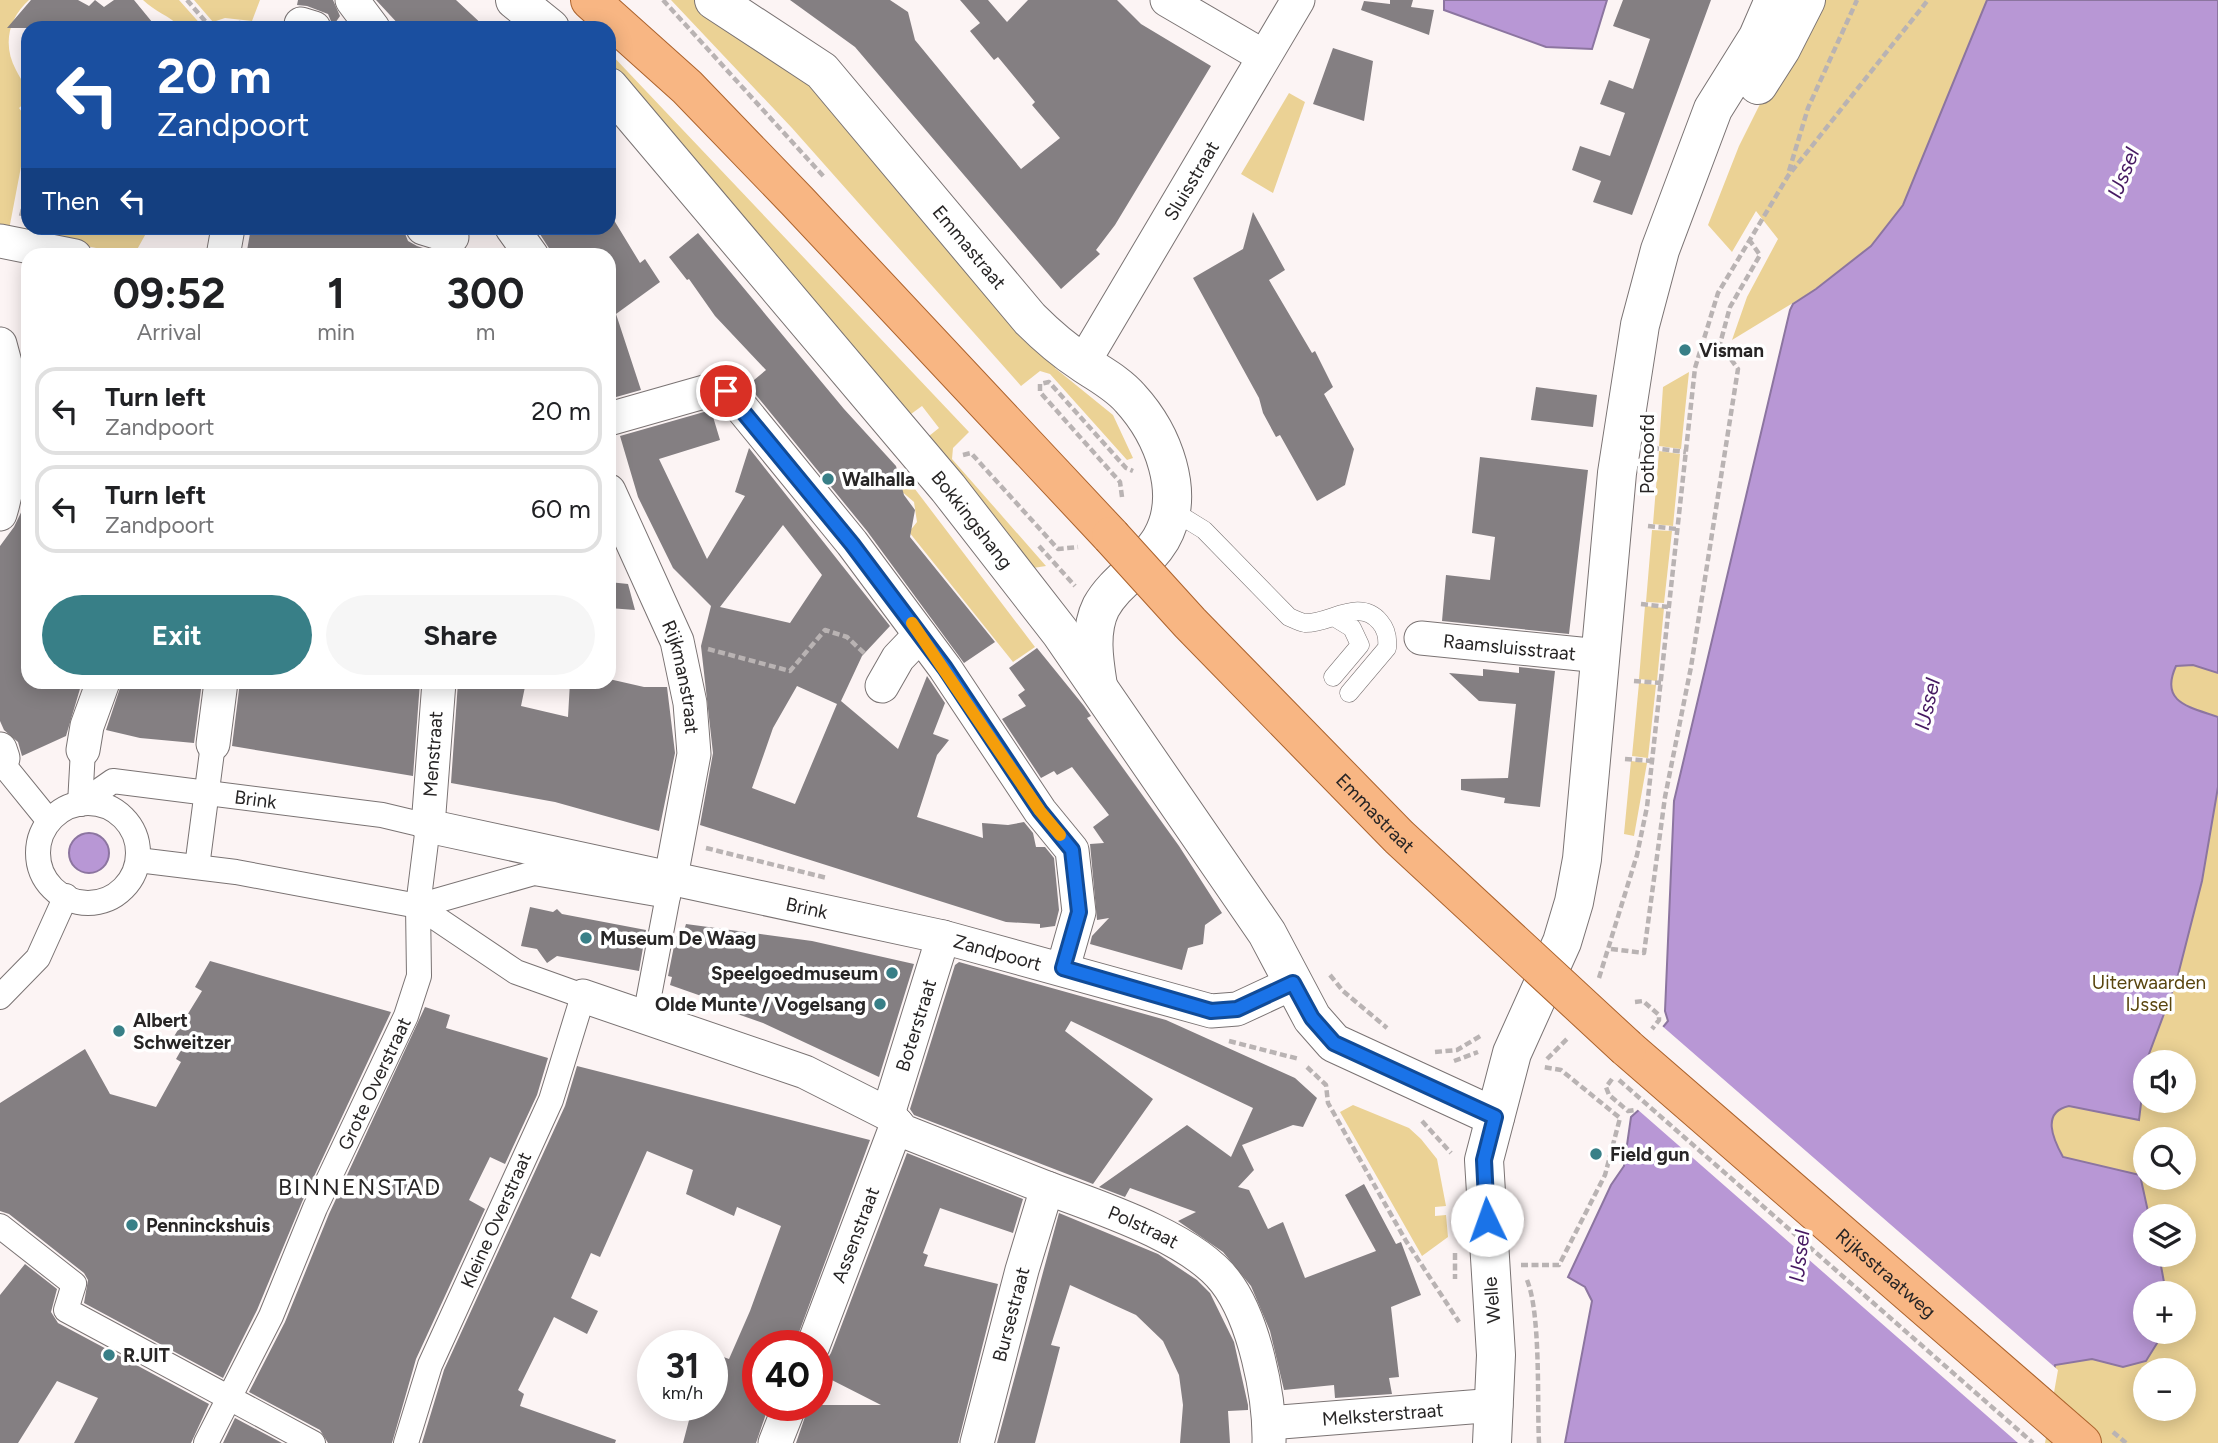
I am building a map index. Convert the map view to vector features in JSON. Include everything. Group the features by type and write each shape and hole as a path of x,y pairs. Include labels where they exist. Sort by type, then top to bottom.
{"main road":[{"name":"Emmastraat","path":"590,0 613,21"},
{"name":"Emmastraat","path":"626,0 647,24 687,87"},
{"name":"Emmastraat","path":"616,23 687,87 1190,623 1399,837 1626,1057"},
{"name":"Rijksstraatweg","path":"1626,1057 2082,1443"}],"street":[{"path":"352,0 368,21"},
{"path":"515,0 541,21"},
{"name":"Emmastraat","path":"714,0 822,71 1030,319 1056,345 1129,396 1161,451 1170,506"},
{"path":"1167,0 1263,56"},
{"name":"Sluisstraat","path":"1083,363 1298,0"},
{"name":"Pothoofd","path":"1584,947 1574,902 1582,859 1617,472 1632,391 1640,325 1660,250 1713,108 1758,37 1773,0"},
{"name":"Pothoofd","path":"1691,168 1731,124 1759,83 1782,49 1805,0"},
{"name":"Bokkingshang","path":"616,96 931,468 1060,632 1267,933 1310,978"},
{"path":"0,241 35,248"},
{"path":"0,344 13,411 12,461 0,514"},
{"path":"616,417 710,390 727,392 852,544 920,635 1040,811 1072,850 1079,912 1063,968"},
{"name":"Pothoofd","path":"1584,947 1607,857 1612,811 1636,503 1632,391"},
{"name":"Rijkmanstraat","path":"616,506 677,641 690,703 694,754 669,886"},
{"path":"1060,632 1071,608 1170,506"},
{"path":"1098,686 1093,647 1101,607 1119,582 1161,539 1170,506"},
{"path":"890,672 920,635"},
{"name":"Raamsluisstraat","path":"1421,638 1600,656"},
{"path":"1,755 6,768 49,821 39,842 40,865 50,885 80,903 106,900 127,884 138,860 132,830 123,817 95,804 80,804 87,726 100,689"},
{"path":"213,744 220,689"},
{"name":"Menstraat","path":"421,832 438,689"},
{"name":"Brink","path":"197,867 213,744"},
{"name":"Brink","path":"49,821 113,781 382,815 421,832 669,886 943,937"},
{"path":"418,906 421,832"},
{"name":"Brink","path":"138,860 197,867 418,906 516,972 804,1072 893,1119"},
{"name":"Brink","path":"418,906 534,873 669,886"},
{"path":"645,1017 669,886"},
{"path":"0,997 38,958 66,897"},
{"name":"Grote Overstraat","path":"206,1443 271,1316 315,1208 406,1016 419,976 418,906"},
{"name":"Zandpoort","path":"943,937 1211,1011 1237,1009 1310,978"},
{"name":"Boterstraat","path":"893,1119 943,937"},
{"name":"Welle","path":"1492,1443 1496,1405 1496,1355 1484,1160 1495,1117 1541,1039 1584,947"},
{"path":"1310,978 1312,1018 1334,1043 1495,1117"},
{"name":"Kleine Overstraat","path":"406,1443 430,1365 551,1100 583,996"},
{"name":"Polstraat","path":"893,1119 903,1132 1120,1216 1180,1246 1210,1265 1225,1280 1241,1306 1256,1352 1269,1433"},
{"name":"Assenstraat","path":"819,1330 893,1119"},
{"name":"Bursestraat","path":"977,1443 1022,1270 1047,1188"},
{"path":"0,1226 74,1284 66,1310 313,1443"},
{"name":"Melksterstraat","path":"1269,1433 1496,1405"},
{"path":"775,1443 784,1421"}],"lane":[{"path":"1170,506 1204,530 1289,617 1306,623 1353,611 1370,614 1378,619 1386,635 1387,648 1381,659 1349,693"},
{"path":"1333,677 1360,645 1352,628 1334,617"}],"path":[{"path":"187,0 206,21"},
{"path":"1788,176 1808,108 1857,0"},
{"path":"1597,983 1584,947 1637,855 1653,761 1695,368 1718,293 1748,238 1788,176 1928,0"},
{"path":"1584,947 1644,953 1665,797 1691,667 1738,369 1720,344 1730,307 1760,255 1748,238"},
{"path":"963,462 963,454 971,453 1058,549 1105,531 1120,482 1040,392 1041,383 1049,383 1126,468 1170,506"},
{"path":"1645,451 1686,452"},
{"name":"Pothoofd","path":"1648,514 1648,529 1676,529"},
{"path":"1037,544 1083,595"},
{"path":"1640,616 1642,592"},
{"path":"1641,604 1668,607"},
{"path":"677,641 790,671 825,630 847,637 876,664 890,672"},
{"path":"1633,691 1635,668"},
{"path":"1634,681 1661,683"},
{"path":"1624,772 1627,746"},
{"path":"1625,759 1653,761"},
{"path":"676,842 754,858 837,881"},
{"path":"1310,978 1343,991 1391,1031"},
{"path":"1635,1002 1643,1000 1659,1015 1660,1020 1626,1057 1606,1091 1628,1111 1635,1110"},
{"path":"1211,1011 1211,1030 1231,1043 1299,1059 1326,1085 1328,1103 1337,1119 1406,1241 1463,1328"},
{"path":"1429,1052 1457,1050 1490,1029"},
{"path":"1539,1067 1573,1033"},
{"name":"Rijksstraatweg","path":"1626,1057 2033,1443"},
{"path":"1521,1265 1559,1265 1605,1175 1620,1118 1560,1070 1550,1066"}],"green space":[{"path":"0,0 29,0 12,23 10,32 9,51 21,79 21,167 8,235 0,233"},
{"path":"143,0 179,0 198,21 173,21"},
{"path":"194,0 260,0 252,21 225,18 212,21"},
{"path":"671,0 697,0 811,77 1059,361 1055,368 1113,415 1133,458 1127,460 1050,374 1040,371 1021,386 792,128"},
{"path":"1812,0 1987,0 1903,205 1871,246 1816,289 1732,340 1747,297 1778,239 1756,211 1732,252 1708,225 1739,146"},
{"path":"616,59 969,432 953,448 952,459 1046,566 1033,568 916,432 922,427 929,436 939,428 922,406 911,414 918,423 616,75"},
{"path":"1289,93 1305,102 1273,193 1241,174"},
{"path":"26,235 145,235 138,248 96,248"},
{"path":"1689,372 1681,449 1659,446 1663,387"},
{"path":"1659,451 1680,454 1673,526 1653,524"},
{"path":"902,472 1035,647 1013,662 909,532 917,522 914,502 900,490 885,491"},
{"name":"Uiterwaarden IJssel","path":"2218,511 2218,1443 2041,1443 2055,1365 2048,1114 2158,671"},
{"path":"1652,530 1672,531 1664,603 1646,602"},
{"path":"1645,606 1664,608 1657,681 1639,679"},
{"path":"1639,683 1656,685 1648,758 1632,756"},
{"path":"1631,761 1647,763 1634,836 1624,834"},
{"path":"1353,1105 1409,1128 1437,1159 1446,1206 1435,1207 1435,1216 1446,1215 1448,1237 1422,1256 1340,1112"}],"water":[{"path":"1444,0 1607,0 1592,49 1546,47 1444,10"},
{"name":"IJssel","path":"1987,0 2218,0 2218,673 2193,665 2176,666 2171,688 2180,702 2218,717 2218,787 2202,881 2177,979 2150,1050 2133,1050 2133,1113 2140,1113 2139,1120 2069,1106 2060,1109 2052,1120 2053,1135 2063,1157 2133,1173 2133,1190 2143,1190 2146,1204 2133,1204 2133,1267 2161,1267 2164,1281 2133,1281 2133,1344 2157,1344 2148,1358 2133,1358 2133,1364 2123,1367 2092,1359 2055,1365 2041,1443 1565,1443 1592,1301 1585,1287 1568,1277 1611,1185 1624,1166 1631,1117 1641,1108 1644,1070 1640,1055 1668,1021 1665,1011 1674,801 1790,310 1793,304 1871,246 1903,205"},
{"path":"89,833 97,834 103,839 108,845 108,861 103,867 97,872 89,873 81,872 75,867 70,861 69,853 70,845 75,839 81,834"}],"pier":[{"path":"1661,1025 2058,1370 2045,1443 2018,1443 1637,1109 1637,1101 1625,1086 1641,1068 1637,1054"}],"building":[{"path":"31,0 78,0 89,6 95,0 104,7 114,0 134,0 151,21 21,21 21,28 7,28"},
{"path":"298,0 333,0 340,16 336,21 331,21 328,14 297,5"},
{"path":"376,0 456,0 478,21 396,21"},
{"path":"790,0 890,0 908,12 915,40 1021,169 1060,138 1032,105 1035,102 998,57 994,60 970,31 980,23 960,0 988,0 1007,22 1028,0 1117,0 1141,24 1211,66 1115,225 1096,250 1100,254 1061,289 855,47"},
{"path":"1390,0 1413,0 1411,7 1434,10 1429,35 1361,10 1364,1 1390,4"},
{"path":"1623,0 1711,0 1632,215 1593,202 1601,181 1572,170 1580,146 1610,156 1625,113 1600,104 1609,80 1633,89 1650,39 1613,26"},
{"path":"1333,48 1373,61 1364,121 1313,104"},
{"path":"1253,212 1285,270 1269,280 1312,353 1315,351 1333,387 1324,394 1354,449 1345,485 1317,501 1280,435 1276,437 1263,413 1259,398 1193,278 1243,249"},
{"path":"616,224 640,263 645,259 660,282 616,314 616,248 549,248 540,235 616,235"},
{"path":"698,233 844,409 896,466 904,495 915,510 910,537 995,642 964,663 867,531 748,385 766,370 715,316 689,279 687,280 669,257"},
{"path":"250,235 406,235 408,241 423,248 247,248"},
{"path":"616,314 641,390 616,397"},
{"path":"1536,387 1597,395 1593,427 1531,420"},
{"path":"711,410 720,440 659,459 707,559 745,496 735,492 749,448 890,626 862,656 841,701 898,749 927,676 945,703 933,734 949,740 937,755 917,817 983,838 982,823 1008,825 1024,822 1033,833 1036,847 1045,847 1054,858 1059,910 1055,926 1040,928 1040,924 1006,922 700,825 713,753 701,646 711,606 673,568 638,497 620,436","holes":["783,525 822,575 790,623 720,607","797,686 837,704 795,804 752,788 773,728"]},
{"path":"1480,457 1588,470 1569,634 1442,621 1446,575 1490,580 1495,537 1472,533"},
{"path":"21,512 21,689 80,689 66,736 22,756 18,742 4,730 0,721 0,546"},
{"path":"616,583 628,584 635,610 616,609"},
{"path":"1037,648 1091,716 1087,718 1179,846 1222,913 1205,925 1203,944 1188,948 1182,970 1090,944 1092,936 1109,918 1097,920 1090,844 1104,843 1093,827 1109,815 1072,767 1057,775 1054,771 1041,778 1002,719 1026,706 1018,695 1025,690 1009,668"},
{"path":"1519,667 1555,671 1540,807 1504,803 1505,798 1461,790 1461,779 1508,778 1516,704 1479,701 1449,673 1483,676 1483,669 1519,673"},
{"path":"616,681 644,687 667,687 675,753 659,831 555,802 451,783 458,689 525,689 521,706 568,717 570,689 616,689"},
{"path":"120,689 201,689 194,743 140,738 106,730"},
{"path":"239,689 419,689 413,776 232,746"},
{"path":"530,907 553,912 557,909 562,914 646,930 639,971 557,956 547,963 537,949 521,946"},
{"path":"686,924 812,941 914,964 879,1077 763,1023 706,1003 707,998 670,985 672,977 668,976 676,936 682,937"},
{"path":"210,961 391,1012 302,1202 257,1310 223,1378 84,1303 88,1280 84,1273 9,1214 0,1211 0,1103 85,1049 110,1094 156,1107 181,1062 176,1059 184,1045 173,1038 202,991 195,987"},
{"path":"959,962 1166,1020 1295,1078 1317,1098 1303,1127 1293,1125 1242,1145 1254,1170 1238,1187 1249,1190 1268,1229 1283,1222 1305,1278 1376,1251 1345,1195 1364,1184 1396,1244 1401,1242 1421,1295 1391,1307 1399,1377 1389,1378 1392,1394 1335,1398 1334,1385 1284,1390 1270,1331 1251,1286 1223,1252 1178,1221 1196,1212 1130,1188 1125,1197 1099,1187 1187,1125 1231,1157 1253,1108 1071,1021 1065,1031 1153,1099 1093,1184 914,1115 910,1109 955,965"},
{"path":"425,1007 450,1015 446,1028 548,1058 537,1095 505,1164 490,1157 469,1200 485,1209 416,1359 392,1443 328,1443 320,1430 249,1392 285,1322 329,1214"},
{"path":"577,1066 870,1140 800,1330 742,1330 742,1421 764,1421 756,1443 683,1443 689,1421 728,1421 728,1359 750,1311 781,1226 737,1207 734,1216 686,1194 693,1170 647,1151 600,1257 591,1253 571,1298 598,1311 587,1334 554,1317 518,1390 524,1394 520,1406 616,1440 615,1443 422,1443 444,1370 565,1106"},
{"path":"907,1153 1023,1199 1013,1233 940,1208 923,1253 928,1255 924,1266 998,1284 958,1443 796,1443 804,1421 833,1421 833,1405 881,1405 833,1381 833,1348"},
{"path":"1059,1213 1158,1254 1197,1280 1210,1293 1234,1342 1248,1405 1248,1410 1228,1411 1230,1443 1180,1443 1183,1405 1179,1375 1163,1341 1136,1315 1070,1285 1051,1345 1060,1347 1035,1443 997,1443"},
{"path":"25,1264 57,1289 51,1312 58,1323 209,1404 191,1443 74,1443 98,1398 57,1381 18,1443 0,1443 0,1295"},
{"path":"235,1418 282,1443 223,1443"}],"slow traffic":[{"path":"912,623 1040,811 1060,835"}],"place":[{"name":"Visman","path":"1685,350"},
{"name":"Walhalla","path":"828,479"},
{"name":"Museum De Waag","path":"586,938"},
{"name":"Speelgoedmuseum","path":"892,973"},
{"name":"Olde Munte / Vogelsang","path":"880,1004"},
{"name":"Albert Schweitzer","path":"119,1031"},
{"name":"Field gun","path":"1596,1154"},
{"name":"Penninckshuis","path":"132,1225"},
{"name":"R.UIT","path":"109,1355"}],"district":[{"name":"BINNENSTAD","path":"360,1187"}],"route":[{"path":"726,391 852,544 945,668 1040,811 1072,850 1076,866 1079,912 1063,968 1211,1011 1237,1009 1293,983 1312,1018 1334,1043 1495,1117 1484,1160 1487,1220"}]}
